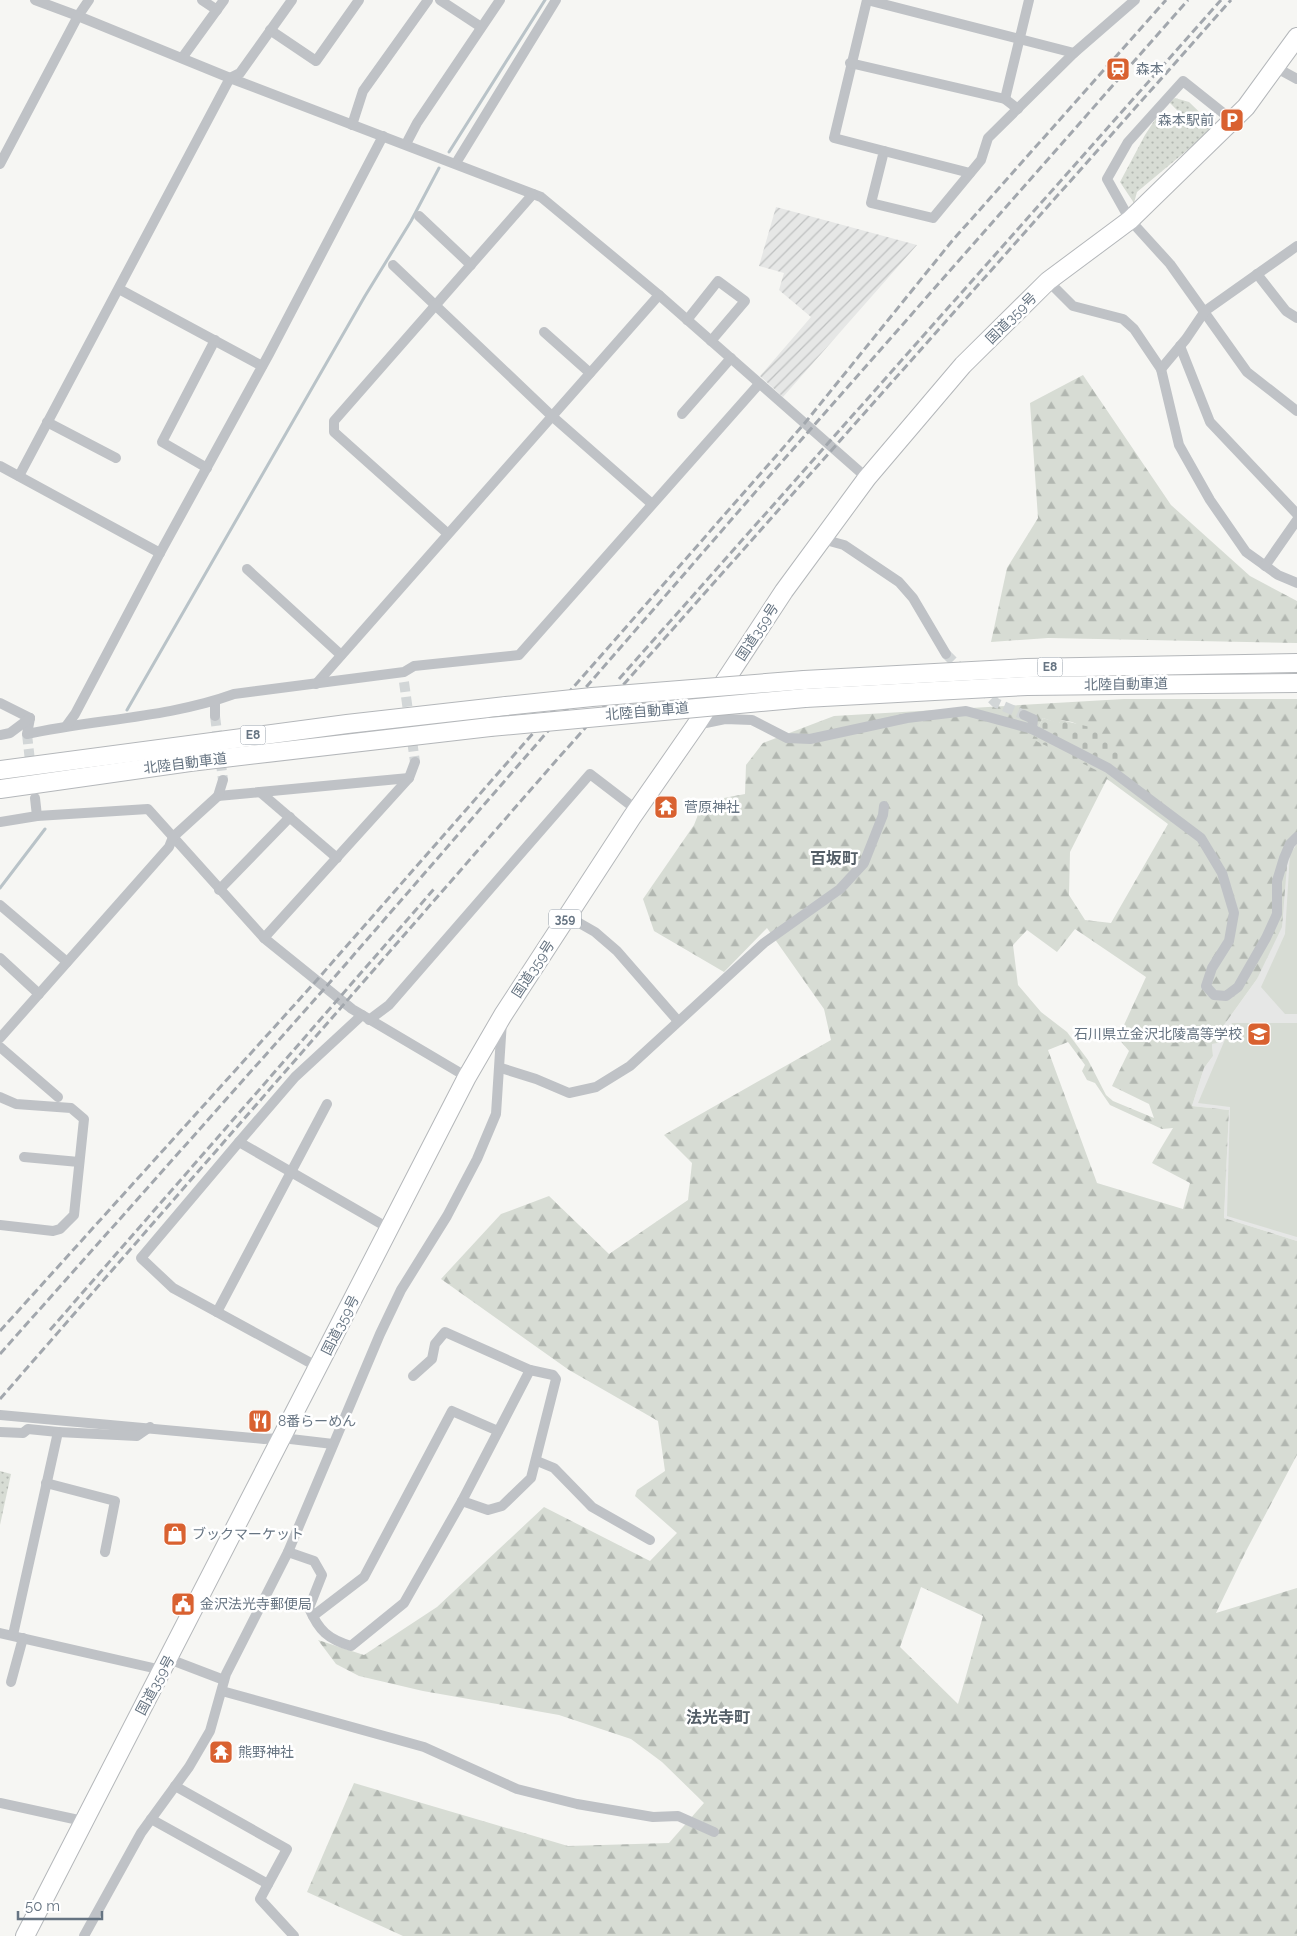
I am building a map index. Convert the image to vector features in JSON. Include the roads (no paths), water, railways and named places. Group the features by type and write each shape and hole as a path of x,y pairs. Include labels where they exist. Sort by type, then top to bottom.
{"highway":[{"name":"国道359号","path":"25,1936 467,1078 503,1015 637,810 696,725 784,591 822,539 867,478 963,365 1048,281 1130,220 1246,107 1297,37"},
{"name":"北陸自動車道","path":"0,770 346,724 592,697 804,680 1035,668 1297,663"},
{"name":"北陸自動車道","path":"0,789 199,761 490,727 805,698 1027,686 1297,683"}],"street":[{"path":"35,0 230,78 541,196 659,294 867,478"},
{"path":"0,164 78,16 89,0"},
{"path":"202,0 217,10"},
{"path":"182,58 224,0"},
{"path":"19,476 230,78 240,73 292,0"},
{"path":"270,30 316,62 359,0"},
{"path":"352,125 363,91 428,0"},
{"path":"440,0 481,28"},
{"path":"406,144 417,123 500,0"},
{"path":"456,163 556,0"},
{"path":"970,173 834,138 850,62 867,0 1074,53"},
{"path":"1005,100 1029,0"},
{"path":"1120,0 1133,2"},
{"path":"884,151 871,203 933,218 981,160 988,138 1074,53 1133,2"},
{"path":"850,62 1005,100 1018,109"},
{"path":"1276,67 1297,79"},
{"path":"1232,120 1183,81 1128,142 1107,179 1130,220 1170,264 1247,372 1297,410"},
{"path":"67,725 76,714 160,553 262,366 382,136"},
{"path":"447,533 334,432 334,421 533,194"},
{"path":"419,216 471,265"},
{"path":"1161,369 1205,311 1297,246"},
{"path":"393,265 553,417 652,504"},
{"path":"1257,274 1286,311 1297,318"},
{"path":"687,320 718,281 744,301 711,341"},
{"path":"1048,281 1073,306 1122,318 1134,329 1161,369 1179,445 1210,500 1246,552 1278,575 1297,583"},
{"path":"119,289 262,366"},
{"path":"316,684 447,533 553,417 659,294"},
{"path":"544,332 590,373"},
{"path":"206,468 162,442 215,340"},
{"path":"1180,346 1210,422 1297,514"},
{"path":"682,414 730,358"},
{"path":"30,718 26,734 67,725 136,716 215,701 234,694 316,684 404,677 414,666 519,655 759,384"},
{"path":"48,422 116,458"},
{"path":"0,466 160,553"},
{"path":"1265,566 1297,520"},
{"path":"822,539 844,545 899,582 913,598 946,654"},
{"path":"247,569 341,655"},
{"path":"215,701 215,716"},
{"path":"0,703 30,718"},
{"path":"696,725 725,719 752,720 787,738 810,739 907,718 966,711 1032,729 1108,768 1200,838 1222,873 1234,914 1229,941 1212,968 1206,986 1214,995 1226,996 1238,987 1266,938 1277,914 1277,881 1284,858 1290,844 1297,837"},
{"path":"1024,716 1033,719 1032,729"},
{"path":"0,735 10,733 30,718"},
{"path":"264,938 409,778 415,762"},
{"path":"318,1367 173,1288 141,1258 295,1077 366,1018 389,1005 590,774 637,810"},
{"path":"218,796 409,778"},
{"path":"0,1038 169,847 173,837 218,796 224,780"},
{"path":"260,792 337,858"},
{"path":"34,798 37,816"},
{"path":"501,1068 536,1079 568,1093 596,1087 630,1066 764,943 840,888 864,863 883,815 884,806"},
{"path":"0,822 37,816 148,809 264,938 316,981 366,1018 467,1078"},
{"path":"219,890 290,818"},
{"path":"0,905 67,962"},
{"path":"567,916 594,932 617,951 678,1021"},
{"path":"0,958 39,994"},
{"path":"84,1936 151,1819 175,1786 210,1731 224,1680 288,1552 380,1334 401,1290 447,1216 477,1159 496,1114 501,1068 503,1015"},
{"path":"0,1047 58,1097"},
{"path":"0,1097 16,1104 70,1108 84,1119 74,1215 60,1229 53,1231 0,1225"},
{"path":"217,1312 327,1104"},
{"path":"239,1142 390,1229"},
{"path":"24,1157 79,1162"},
{"path":"413,1376 432,1359 435,1344 445,1332 530,1370 553,1375 556,1379 537,1461 531,1478 502,1506 488,1510 462,1501"},
{"path":"288,1552 314,1561 322,1575 309,1608 332,1640 351,1646 404,1603 462,1501 530,1370"},
{"path":"313,1616 364,1577 452,1411 498,1431"},
{"path":"0,1415 150,1427 264,1439 282,1438 333,1444"},
{"path":"0,1432 23,1433 28,1429 137,1436 150,1427"},
{"path":"11,1682 46,1483 58,1432"},
{"path":"537,1461 554,1468 592,1507 650,1540"},
{"path":"46,1483 116,1501 105,1552"},
{"path":"0,1633 166,1664 224,1680"},
{"path":"222,1691 424,1747 517,1788 577,1804 653,1817 678,1816 714,1832"},
{"path":"175,1786 287,1849 260,1899 294,1936"},
{"path":"0,1803 83,1821"},
{"path":"151,1819 268,1884"}],"waterway":[{"path":"449,152 545,0"},
{"path":"127,710 365,296 411,221 439,168"},
{"path":"0,888 45,829"}],"tunnel":[{"path":"946,654 965,673"},
{"path":"404,682 415,762"},
{"path":"981,688 996,703 1024,715"},
{"path":"215,716 223,780"},
{"path":"27,734 31,770"}],"railway":[{"path":"0,1331 316,981 804,424 952,241 1166,0"},
{"path":"0,1354 325,988 758,489 1188,0"},
{"path":"619,679 1221,0"},
{"path":"0,1399 554,763 1231,0"},
{"path":"50,1330 434,889"}],"place":[{"name":"森本","path":"1118,69"},
{"name":"森本駅前","path":"1232,120"},
{"name":"菅原神社","path":"666,807"},
{"name":"石川県立金沢北陵高等学校","path":"1259,1034"},
{"name":"8番らーめん","path":"260,1421"},
{"name":"ブックマーケット","path":"175,1534"},
{"name":"金沢法光寺郵便局","path":"183,1604"},
{"name":"熊野神社","path":"221,1752"}],"district":[{"name":"百坂町","path":"834,858"},
{"name":"法光寺町","path":"718,1717"}]}
